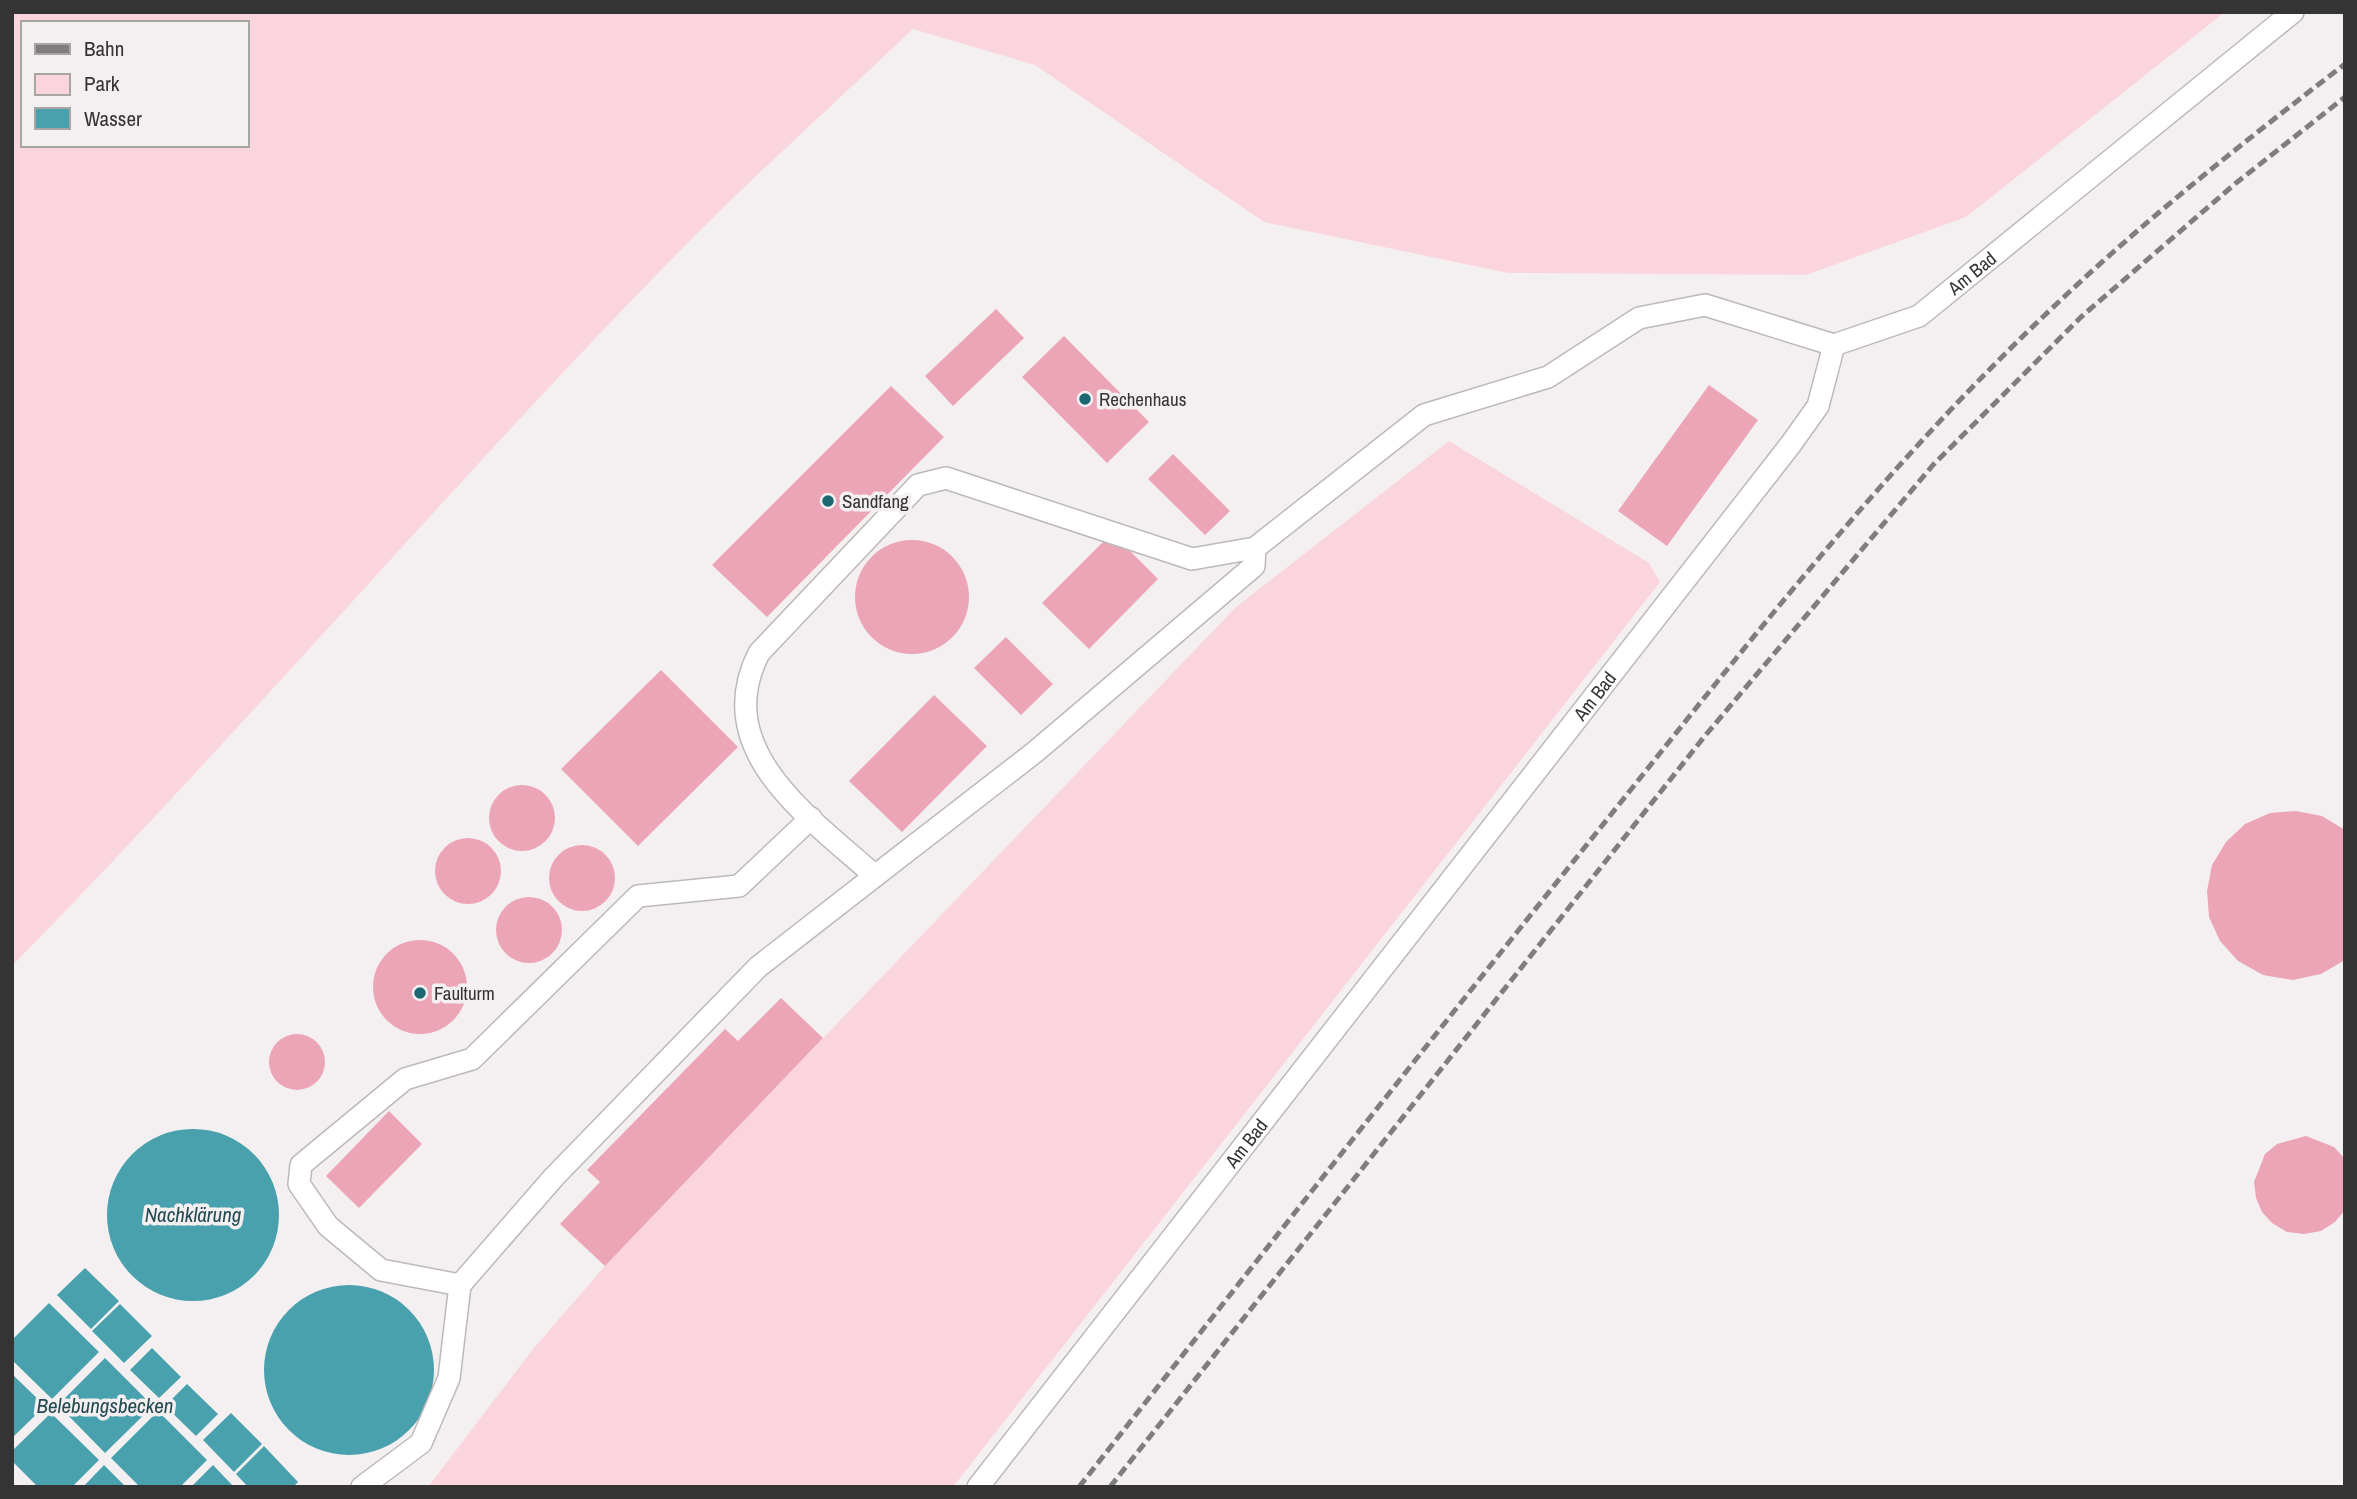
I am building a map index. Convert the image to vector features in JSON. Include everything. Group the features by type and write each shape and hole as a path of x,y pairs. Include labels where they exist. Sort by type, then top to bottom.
{"lane":[{"name":"Am Bad","path":"978,1487 1791,444 1818,406 1833,345 1919,316 2293,12"},
{"path":"875,876 811,818 769,774 747,735 743,701 748,673 759,653 918,485 946,478 1192,559 1255,548 1424,415 1548,377 1639,318 1705,305 1833,345"},
{"path":"362,1487 421,1443 449,1378 460,1285 554,1177 758,967 1035,752 1254,566 1255,548"},
{"path":"460,1285 381,1270 328,1226 299,1184 301,1165 405,1080 472,1059 638,896 739,886 811,818"}],"green space":[{"path":"12,12 2225,12 1966,217 1806,275 1508,273 1264,222 1035,65 913,29 693,237 580,354 95,880 12,966"},
{"path":"1449,441 1649,563 1660,582 953,1487 428,1487 533,1349 605,1266 1236,607"}],"water":[{"name":"Nachklärung","path":"193,1129 226,1136 254,1154 272,1182 279,1215 272,1248 254,1276 226,1294 193,1301 160,1294 132,1276 114,1248 107,1215 114,1182 132,1154 160,1136"},
{"path":"85,1268 119,1301 91,1329 57,1295"},
{"path":"349,1285 381,1292 409,1310 427,1338 434,1370 427,1402 409,1430 381,1448 349,1455 317,1448 289,1430 271,1402 264,1370 271,1338 289,1310 317,1292"},
{"name":"Belebungsbecken","path":"49,1303 99,1352 52,1399 12,1360 12,1340"},
{"name":"Belebungsbecken","path":"120,1304 152,1336 124,1363 92,1331"},
{"name":"Belebungsbecken","path":"152,1348 181,1377 159,1398 130,1370"},
{"name":"Belebungsbecken","path":"105,1358 153,1406 105,1453 58,1405"},
{"name":"Belebungsbecken","path":"12,1374 45,1406 12,1438"},
{"name":"Belebungsbecken","path":"187,1384 218,1414 196,1436 165,1406"},
{"name":"Belebungsbecken","path":"158,1411 207,1460 180,1487 140,1487 111,1458"},
{"name":"Belebungsbecken","path":"51,1413 99,1460 72,1487 38,1487 12,1461 12,1451"},
{"name":"Belebungsbecken","path":"231,1413 262,1444 234,1472 203,1440"},
{"path":"264,1446 298,1482 293,1487 248,1487 236,1474"},
{"name":"Belebungsbecken","path":"104,1465 126,1487 83,1487"},
{"path":"213,1465 234,1487 191,1487"}],"building":[{"path":"996,309 1024,338 953,406 925,376"},
{"name":"Rechenhaus","path":"1064,336 1149,422 1107,463 1022,377"},
{"path":"1709,385 1758,420 1667,546 1618,511"},
{"name":"Sandfang","path":"891,386 944,437 767,617 712,565"},
{"path":"1173,454 1230,511 1205,535 1148,479"},
{"path":"1112,533 1158,579 1089,649 1042,603"},
{"path":"912,540 934,545 952,557 964,575 969,597 964,619 952,637 934,649 912,654 890,649 872,637 860,619 855,597 860,575 872,557 890,545"},
{"path":"1006,637 1053,684 1021,715 974,668"},
{"path":"661,670 738,747 638,846 561,769"},
{"path":"934,695 987,746 902,832 849,781"},
{"path":"522,785 535,788 545,795 552,805 555,818 552,831 545,841 535,848 522,851 509,848 499,841 492,831 489,818 492,805 499,795 509,788"},
{"path":"2296,811 2322,816 2345,830 2345,960 2321,974 2293,980 2263,975 2238,961 2220,941 2209,917 2207,891 2212,865 2226,842 2245,824 2270,813"},
{"path":"468,838 481,841 491,848 498,858 501,871 498,884 491,894 481,901 468,904 455,901 445,894 438,884 435,871 438,858 445,848 455,841"},
{"path":"582,845 595,848 605,855 612,865 615,878 612,891 605,901 595,908 582,911 569,908 559,901 552,891 549,878 552,865 559,855 569,848"},
{"path":"529,897 542,900 552,907 559,917 562,930 559,943 552,953 542,960 529,963 516,960 506,953 499,943 496,930 499,917 506,907 516,900"},
{"name":"Faulturm","path":"420,940 438,943 453,954 464,969 467,987 464,1005 453,1020 438,1031 420,1034 402,1031 387,1020 376,1005 373,987 376,969 387,954 402,943"},
{"path":"781,998 823,1038 605,1266 560,1224 600,1182 587,1170 725,1029 738,1041"},
{"path":"291,1034 303,1034 313,1038 321,1046 325,1062 321,1078 313,1086 303,1090 291,1090 281,1086 273,1078 269,1068 269,1056 273,1046 281,1038"},
{"path":"389,1111 422,1144 359,1208 326,1176"},
{"path":"2306,1136 2334,1147 2345,1159 2345,1210 2335,1222 2321,1231 2304,1234 2287,1232 2272,1223 2262,1212 2256,1198 2254,1182 2265,1154 2277,1144"}],"railway":[{"path":"1079,1487 1409,1067 1717,682 1884,483 2002,357 2097,266 2202,177 2345,64"},
{"path":"1110,1487 1704,737 1933,465 2081,317 2236,183 2345,97"}],"place":[{"name":"Rechenhaus","path":"1085,399"},
{"name":"Sandfang","path":"828,501"},
{"name":"Faulturm","path":"420,993"}]}
